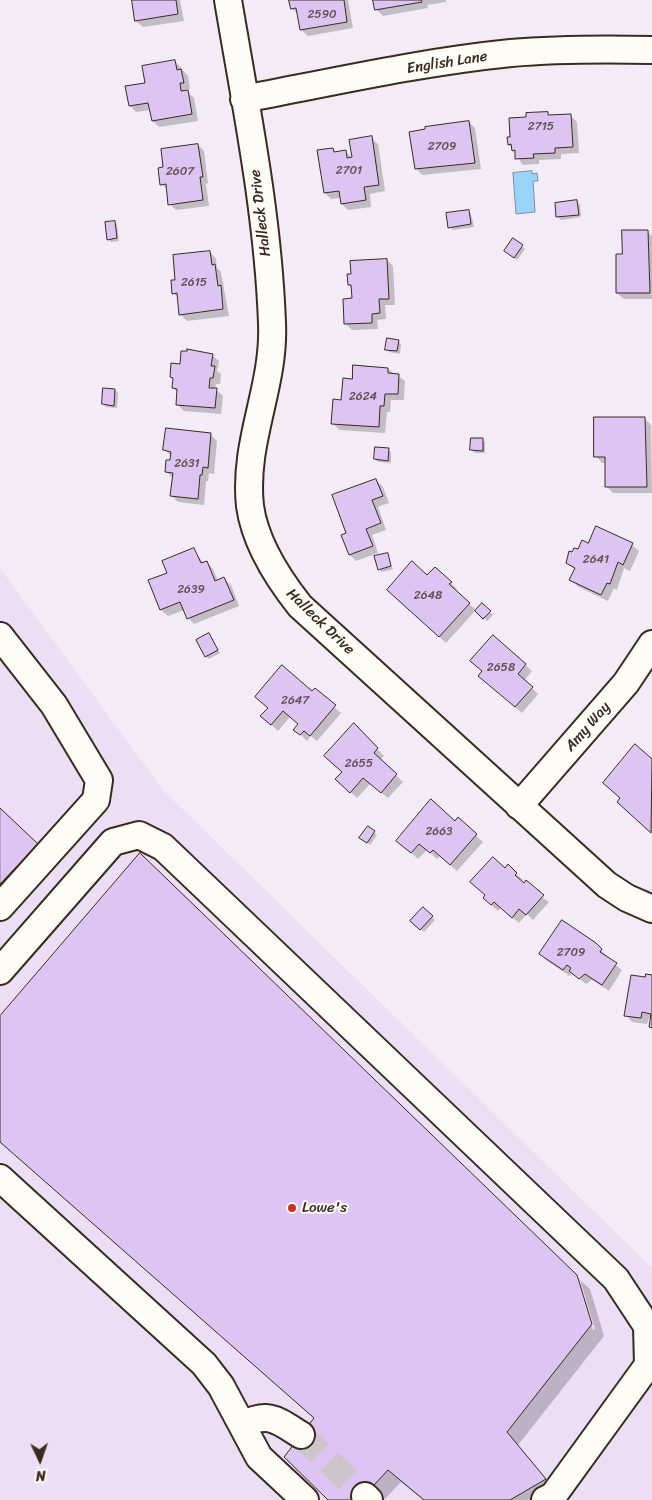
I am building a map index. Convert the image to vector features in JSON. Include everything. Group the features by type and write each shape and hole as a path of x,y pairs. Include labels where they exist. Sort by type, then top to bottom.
{"street":[{"name":"Halleck Drive","path":"228,0 260,196 272,324 271,358 263,403 251,447 248,478 251,508 260,543 280,582 300,606 607,885 627,898 652,909"},
{"name":"English Lane","path":"244,99 457,60 512,53 577,49 652,50"},
{"path":"0,636 54,704 99,780 96,800 0,907"},
{"name":"Amy Way","path":"519,806 626,683 652,644"},
{"path":"0,971 113,842 139,835 163,847 616,1279 647,1326 648,1366 553,1496 545,1500"},
{"path":"0,1178 204,1364 221,1386 259,1457 305,1500"},
{"path":"242,1425 257,1417 278,1420 301,1435"}],"shaded area":[{"path":"0,568 163,790 652,1268 652,1500 0,1500"}],"water":[{"path":"532,171 532,174 537,173 538,181 533,181 535,212 516,214 513,173"}],"building":[{"path":"132,0 176,0 178,14 135,21"},
{"path":"289,0 344,0 347,22 300,30 296,8 291,9"},
{"path":"373,0 421,0 422,2 375,10"},
{"path":"175,60 177,70 181,69 184,83 180,83 181,91 188,90 192,114 152,121 148,103 129,106 125,86 145,83 142,66"},
{"path":"548,112 548,115 571,114 573,147 555,148 555,153 533,154 534,158 515,159 515,150 512,151 511,144 508,145 507,137 510,137 509,118 526,117 526,113"},
{"path":"469,121 475,163 415,169 409,132 425,129 425,127"},
{"path":"372,136 379,185 364,187 366,200 341,204 339,191 324,193 317,150 333,148 334,152 346,150 347,158 352,157 349,140"},
{"path":"198,144 203,177 200,177 203,200 168,205 166,184 160,185 158,168 163,167 161,149"},
{"path":"577,200 579,215 556,217 555,203"},
{"path":"469,210 471,224 448,228 446,213"},
{"path":"115,221 117,238 107,240 105,222"},
{"path":"622,230 648,230 650,293 616,293 616,254 622,254"},
{"path":"513,238 523,245 514,258 504,251"},
{"path":"210,251 212,265 215,264 218,286 221,285 223,309 179,315 177,293 172,294 171,280 175,280 173,255"},
{"path":"387,259 389,299 379,299 380,313 372,314 372,323 344,324 343,299 352,298 351,285 348,285 347,274 351,274 350,261"},
{"path":"387,338 399,340 397,351 385,350"},
{"path":"187,349 213,354 211,366 215,366 213,378 210,378 209,388 217,388 215,408 176,405 177,389 172,388 173,378 170,377 171,363 180,364 181,351 187,351"},
{"path":"353,365 388,368 388,373 399,374 398,394 385,394 384,406 380,406 379,427 331,424 333,399 341,400 343,378 352,379"},
{"path":"103,388 115,389 114,406 102,404"},
{"path":"594,417 645,417 647,487 605,487 605,457 594,457"},
{"path":"166,428 211,433 208,468 203,467 202,475 200,475 198,499 170,496 173,473 165,472 166,460 170,460 171,452 163,450"},
{"path":"471,438 483,438 483,451 470,450"},
{"path":"375,447 389,448 388,461 374,459"},
{"path":"376,479 383,496 372,500 381,523 366,529 373,546 349,555 341,535 346,533 332,495"},
{"path":"596,526 633,543 623,565 618,562 610,584 607,583 601,595 569,580 575,568 566,563 569,551 572,552 574,548 578,549 582,540 588,543"},
{"path":"194,548 201,563 207,561 215,581 224,577 234,600 187,619 180,602 160,610 148,580 167,573 162,561"},
{"path":"388,553 391,566 378,570 374,556"},
{"path":"412,561 427,575 435,567 452,582 449,584 470,603 439,637 387,590"},
{"path":"482,603 491,611 483,619 475,611"},
{"path":"209,633 218,650 205,657 196,640"},
{"path":"493,635 526,664 518,674 533,687 515,707 478,676 482,671 470,661"},
{"path":"282,665 312,691 315,688 336,705 310,736 304,731 300,735 293,730 298,724 283,711 271,725 260,716 268,708 255,697"},
{"path":"354,723 378,748 374,753 397,774 381,793 363,778 350,793 335,779 342,772 324,756"},
{"path":"635,744 652,759 651,833 617,802 620,798 603,783"},
{"path":"431,799 455,821 458,817 477,834 450,865 433,850 430,853 419,844 411,853 396,841"},
{"path":"0,808 38,844 0,884"},
{"path":"368,826 375,831 367,843 359,838"},
{"name":"Lowe's","path":"140,853 577,1275 592,1324 507,1432 546,1479 510,1500 424,1500 388,1470 360,1500 328,1500 284,1457 314,1418 0,1142 0,1016"},
{"path":"493,857 505,868 508,864 517,873 515,875 524,883 526,880 544,895 526,915 519,909 512,918 494,902 491,905 483,898 485,895 470,882"},
{"path":"423,907 433,916 420,930 410,921"},
{"path":"562,920 596,943 602,949 600,952 617,963 602,985 585,974 579,979 569,971 571,968 567,965 563,970 539,954"},
{"path":"646,974 652,975 652,1028 649,1027 651,1014 642,1012 641,1018 624,1016 631,975 645,977"}],"tunnel":[{"path":"301,1435 365,1496"}],"place":[{"name":"Lowe's","path":"292,1208"}]}
